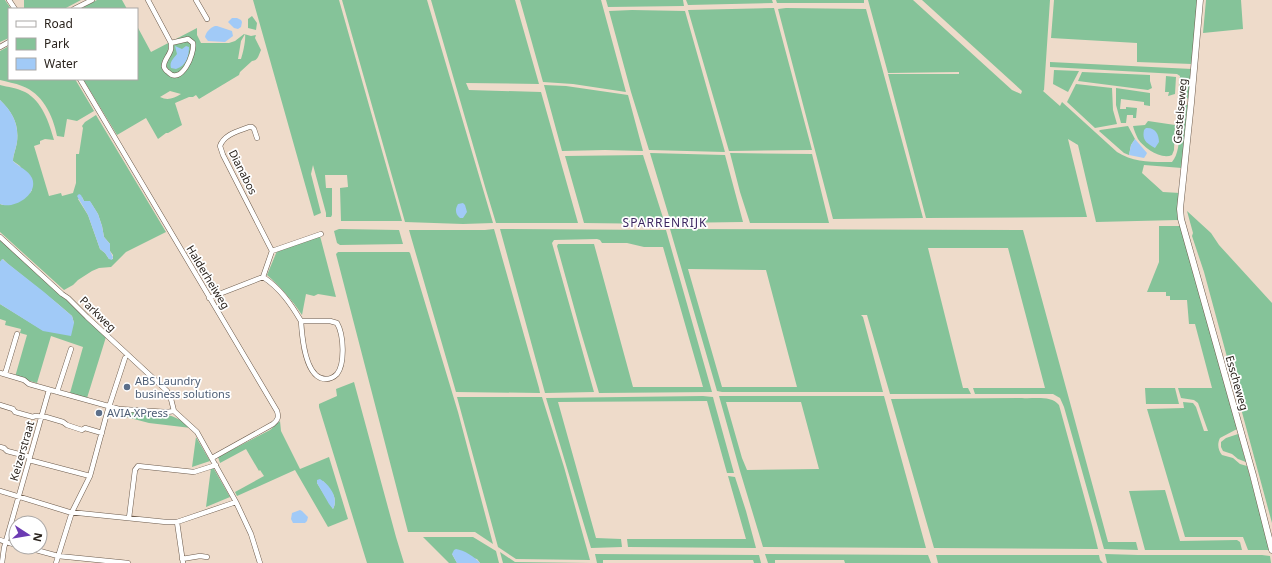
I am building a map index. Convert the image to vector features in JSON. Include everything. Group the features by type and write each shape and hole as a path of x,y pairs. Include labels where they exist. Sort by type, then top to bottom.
{"street":[{"path":"9,0 15,8"},
{"path":"76,8 92,0"},
{"path":"148,0 171,43 171,49 164,62 164,67 171,75 176,75 187,67 194,47 193,43 188,39 171,43"},
{"path":"196,0 207,19"},
{"name":"Gestelseweg","path":"1182,223 1180,209 1200,0"},
{"name":"Halderheiweg","path":"81,80 278,414 277,421 273,424 212,458"},
{"name":"Dianabos","path":"257,138 254,128 249,127 228,136 224,139 220,146 223,155 272,251"},
{"name":"Esscheweg","path":"1182,223 1251,467 1272,550"},
{"path":"262,278 272,251 321,234"},
{"name":"Parkweg","path":"0,237 68,298 167,391 174,411"},
{"path":"209,298 262,278 268,281 292,305 301,321 304,349 312,371 317,377 329,379 336,375 340,369 343,352 340,331 337,323 330,321 301,321"},
{"path":"17,334 2,373 24,380 29,384 119,409 167,412 174,411 197,432 236,502 251,534 260,563"},
{"path":"58,392 71,350"},
{"path":"56,563 72,512 90,476 125,358"},
{"name":"Keizerstraat","path":"2,563 2,556 18,497 49,390"},
{"path":"0,405 13,409 15,412 33,417 42,417 63,422 67,426 82,430 85,428 102,434"},
{"path":"0,447 30,459 90,476"},
{"path":"129,518 135,470 138,466 194,472 216,465"},
{"path":"0,491 72,512 158,522 178,522 236,502"},
{"path":"178,522 183,561 200,556 207,557"},
{"path":"0,540 6,542"},
{"path":"48,553 58,556 128,563"}],"green space":[{"path":"0,0 5,0 10,8 8,8 8,38 0,42"},
{"path":"24,0 81,0 66,8 24,8"},
{"path":"97,0 122,0 126,8 82,8"},
{"path":"253,0 339,0 402,221 341,221 340,188 348,187 347,175 325,175 326,188 332,188 332,215 331,217 326,217 313,165 311,174 321,213 314,216"},
{"path":"342,0 427,0 493,223 463,224 405,222"},
{"path":"431,0 515,0 539,84 466,83 469,90 541,92 578,223 496,223"},
{"path":"520,0 601,0 626,92 573,84 543,82"},
{"path":"606,0 683,0 684,6 608,7"},
{"path":"686,0 772,0 773,3 688,5"},
{"path":"776,0 864,0 864,3 777,3"},
{"path":"868,0 913,0 1012,90 1021,94 1022,91 922,0 1050,0 1043,91 1060,106 1062,102 1117,152 1123,156 1137,160 1172,162 1179,144 1179,110 1182,105 1189,105 1182,168 1144,165 1142,173 1163,192 1180,193 1178,220 1096,222 1078,145 1068,139 1087,217 926,218 888,74 959,74 959,72 888,73"},
{"path":"1054,0 1199,0 1192,64 1137,62 1137,43 1051,38"},
{"path":"1206,0 1241,0 1243,29 1203,33"},
{"path":"774,8 812,150 729,151 688,10"},
{"path":"778,9 866,9 923,218 833,219"},
{"path":"609,11 685,11 725,152 649,150 631,92"},
{"path":"252,16 257,23 256,30 248,28 248,19"},
{"path":"138,28 151,52 197,28 197,35 201,43 229,43 235,41 244,34 245,34 251,36 256,35 255,38 261,50 257,59 252,61 240,72 239,75 199,99 196,95 175,103 182,125 158,139 146,118 117,135 84,80 138,80","holes":["245,34 245,43 241,59 238,59 241,41","170,91 181,94 176,97 166,99 160,97"]},
{"path":"8,47 8,80 76,80 94,111 77,121 67,119 64,137 57,136 53,120 41,99 29,89 14,83 0,80 0,51"},
{"path":"1050,62 1192,69 1189,99 1180,96 1180,76 1177,74 1050,67"},
{"path":"1054,70 1079,71 1068,92 1053,84"},
{"path":"1082,72 1150,75 1152,88 1148,90 1078,81"},
{"path":"1166,76 1176,77 1175,94 1168,96 1169,92 1165,92"},
{"path":"1076,84 1112,88 1113,110 1117,124 1095,128 1067,102"},
{"path":"0,85 16,89 31,96 44,113 54,140 45,139 40,141 40,144 34,146 49,196 61,193 62,196 73,193 76,183 76,154 79,154 83,128 82,126 85,122 96,115 166,232 126,252 111,267 99,268 92,271 64,290 0,232 0,204 3,205 30,193 32,190 20,166 13,161 17,142 16,124 12,114 0,100","holes":["82,197 84,201 89,201 98,214 104,237 110,244 110,251 113,255 113,259 109,259 100,249 88,215 78,199"]},
{"path":"544,85 566,86 628,95 643,151 562,151"},
{"path":"1116,88 1150,93 1150,106 1144,105 1144,102 1121,99 1120,109 1126,109 1126,107 1137,108 1136,118 1133,118 1133,115 1127,115 1126,123 1121,123 1116,105"},
{"path":"1148,121 1175,125 1174,150 1172,155 1158,155 1144,146 1138,139 1133,126 1145,125"},
{"path":"1128,126 1135,139 1131,145 1129,155 1124,153 1099,131 1100,130"},
{"path":"650,153 725,155 743,222 671,223"},
{"path":"730,153 812,154 829,223 750,223"},
{"path":"643,155 665,224 584,223 565,156"},
{"path":"1187,211 1211,233 1219,245 1272,303 1272,523 1204,272 1192,236 1193,233"},
{"path":"1159,226 1180,226 1237,429 1220,438 1218,442 1219,449 1222,455 1233,458 1240,464 1247,466 1270,550 1248,550 1243,537 1185,537 1147,409 1184,408 1183,402 1193,403 1196,407 1204,431 1208,431 1198,403 1194,400 1181,398 1178,388 1212,388 1195,324 1189,324 1187,300 1170,300 1170,296 1166,296 1166,292 1147,292 1159,262"},
{"path":"339,229 399,230 403,244 340,245 337,243 334,231"},
{"path":"494,229 540,393 456,392 409,230"},
{"path":"500,229 666,230 712,392 599,393 557,246 558,244 594,244 633,387 703,387 663,247 644,247 627,243 602,243 597,239 554,240 552,243 594,392 545,393"},
{"path":"670,229 1023,230 1108,542 1136,542 1138,550 1104,549 1064,407 1060,398 1053,394 975,394 973,388 1045,388 1008,248 928,248 963,388 968,388 971,394 890,394 867,315 861,315 863,317 883,392 717,391","holes":["688,269 766,270 797,387 722,387"]},
{"path":"320,236 336,297 306,294 302,315 286,294 267,275 277,251"},
{"path":"0,238 106,337 87,398 70,393 83,347 51,336 37,383 15,377 27,335 20,333 21,329 5,325 6,321 0,319 0,304 44,331 74,323 72,316 58,304 3,259 0,262"},
{"path":"338,252 410,253 458,412 493,544 475,532 408,532 336,254"},
{"path":"354,382 404,563 367,563 319,407 319,404 337,396 336,389"},
{"path":"1145,388 1175,388 1179,404 1146,404"},
{"path":"719,396 884,396 926,548 763,547","holes":["726,402 801,402 819,469 747,470 742,458"]},
{"path":"457,397 542,397 564,467 590,560 516,559 498,547"},
{"path":"713,397 734,473 727,473 707,401 558,402 596,538 621,539 622,547 591,548 546,398"},
{"path":"1042,398 1052,400 1059,405 1098,549 934,548 891,399"},
{"path":"112,409 165,414 179,419 191,428 149,423 111,413"},
{"path":"280,421 281,431 300,469 329,457 348,519 328,527 295,470 237,496 235,492 264,476 260,470 259,471 246,449 220,463 218,457 270,430","holes":["323,481 333,494 335,501 333,509 317,483"]},
{"path":"1238,434 1246,462 1223,451 1221,447 1221,442 1226,438"},
{"path":"196,437 210,461 192,467"},
{"path":"211,468 214,469 230,497 206,507"},
{"path":"728,476 735,477 756,548 628,547 627,539 746,539"},
{"path":"1165,490 1180,541 1237,540 1240,542 1242,550 1145,550 1129,491"},
{"path":"423,537 473,537 496,551 499,563 480,563 477,559 452,554 457,563 449,563"},
{"path":"500,552 515,562 590,563 503,563"},
{"path":"595,554 759,555 761,563 754,563 753,560 603,560 603,563 597,563"},
{"path":"765,554 928,555 931,563 845,563 844,560 775,560 775,563 768,563"},
{"path":"1105,554 1262,555 1270,556 1271,563 1107,563"},
{"path":"936,555 1099,555 1100,560 1103,563 938,563"}],"water":[{"path":"232,18 241,20 241,27 238,29 234,28 228,22"},
{"path":"215,26 232,31 233,36 225,42 208,41 205,37 206,33"},
{"path":"175,46 182,49 186,46 189,47 185,63 176,69 171,68 172,60 177,54"},
{"path":"0,100 12,114 16,124 17,142 13,161 28,173 32,178 33,184 29,195 18,203 12,205 0,204"},
{"path":"1146,128 1154,130 1158,136 1159,142 1155,148 1144,139 1144,130"},
{"path":"1135,139 1147,153 1144,158 1129,155 1131,145"},
{"path":"79,194 84,201 90,201 98,214 104,237 110,244 110,251 113,257 112,260 109,259 100,249 88,215 77,196"},
{"path":"463,203 467,212 463,218 460,218 456,213 456,208 458,204"},
{"path":"2,259 72,316 74,323 71,336 43,331 0,304 0,262"},
{"path":"320,479 330,488 334,496 335,505 333,509 317,483 317,480"},
{"path":"300,510 308,517 307,521 305,523 293,523 291,519 292,513"},
{"path":"456,549 469,554 480,563 457,563 452,554"}],"place":[{"name":"ABS Laundry business solutions","path":"127,387"},
{"name":"AVIA XPress","path":"99,413"}],"district":[{"name":"SPARRENRIJK","path":"665,223"}]}
